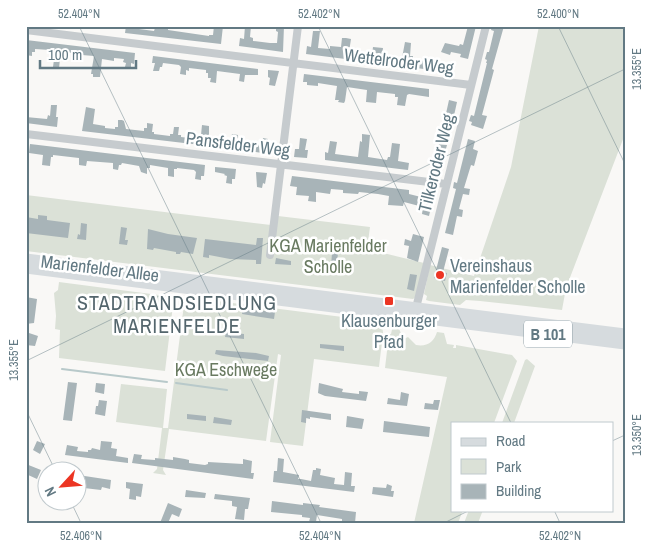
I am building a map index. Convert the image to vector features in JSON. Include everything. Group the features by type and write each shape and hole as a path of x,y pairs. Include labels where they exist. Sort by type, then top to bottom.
{"main road":[{"name":"Marienfelder Allee","path":"26,259 416,308 471,320"},
{"name":"Marienfelder Allee","path":"26,268 471,320"},
{"name":"B 101","path":"471,320 625,334"},
{"name":"B 101","path":"471,320 625,344"}],"street":[{"path":"270,256 298,26"},
{"name":"Tilkeroder Weg","path":"416,308 486,26"},
{"name":"Wettelroder Weg","path":"26,30 471,85"},
{"name":"Pansfelder Weg","path":"26,134 446,184"}],"green space":[{"path":"539,26 625,26 625,134 566,288 562,310 480,301 466,300 460,305 426,300 427,296 424,294 430,265 474,276 511,167"},
{"name":"KGA Marienfelder Scholle","path":"26,195 271,225 267,257 273,258 278,216 370,227 367,249 424,263 416,297 413,299 26,251"},
{"path":"59,282 174,297 165,371 59,358 60,330 55,329 54,293 58,290"},
{"name":"KGA Eschwege","path":"185,297 382,322 383,333 379,367 314,359 303,446 270,442 281,355 278,354 266,441 169,429 163,470 166,475 153,473 157,469 162,428 116,422 121,384 167,389 163,428 168,428"},
{"path":"393,325 397,325 404,339 408,337 416,345 424,345 434,339 437,332 444,333 447,344 454,345 453,348 456,348 456,345 512,355 517,361 494,422 451,422 451,512 462,512 458,523 414,523 447,377 385,368 389,334 391,334"},
{"path":"527,359 535,366 514,422 502,422"},
{"path":"468,512 482,512 478,523 464,523"}],"building":[{"path":"126,26 139,26 139,29 154,31 155,28 158,29 160,26 168,27 168,30 209,36 213,35 214,26 223,26 221,44 125,33"},
{"path":"245,26 251,26 250,37 253,38 253,41 277,43 278,32 276,31 276,26 284,26 283,52 239,46 240,38 244,39"},
{"path":"468,26 476,26 468,59 460,57 461,54 451,52 450,55 441,52 445,43 463,45"},
{"path":"492,26 504,26 482,115 487,116 483,129 471,125 472,122 469,121 471,115 474,116 487,63 485,59 487,52 489,52 494,31 491,30"},
{"path":"313,31 320,31 318,48 330,49 330,46 341,47 342,38 346,38 351,39 349,52 372,55 373,47 383,48 382,56 402,58 405,42 411,43 410,56 413,56 413,60 426,61 424,69 306,54 307,46 311,47"},
{"path":"26,40 135,53 134,64 131,63 131,68 125,67 124,59 114,58 114,61 102,59 100,77 93,77 93,74 91,74 94,56 82,55 81,57 74,56 74,53 64,52 63,60 60,59 59,68 53,67 55,52 35,49 35,52 32,52 32,56 26,55"},
{"path":"153,56 258,69 258,75 245,75 244,82 239,81 240,74 217,71 216,83 210,82 211,78 208,78 206,70 189,68 189,71 186,70 186,75 180,74 181,67 179,65 163,63 159,71 153,71 155,63 152,63"},
{"path":"268,70 279,71 275,86 269,85"},
{"path":"304,74 429,89 429,97 409,94 407,95 405,106 397,105 398,97 395,97 395,94 377,92 376,103 366,102 367,90 347,87 344,103 338,102 339,100 335,100 337,86 318,83 318,86 307,85 307,82 303,82"},
{"path":"449,100 457,102 453,120 445,118"},
{"path":"51,105 57,105 57,127 26,123 26,117 47,119 48,115 50,116"},
{"path":"86,107 95,109 93,124 105,126 105,128 115,129 115,127 118,127 118,120 122,120 126,129 144,131 144,128 147,128 147,123 153,124 152,132 154,134 170,136 170,134 173,134 174,127 179,127 178,135 181,135 181,137 198,139 198,135 201,135 202,125 209,126 209,136 219,138 218,147 82,131"},
{"path":"232,134 238,135 237,140 240,140 238,150 228,149"},
{"path":"362,134 370,135 368,157 387,160 390,157 392,143 400,144 398,161 409,163 408,170 325,160 325,152 328,153 330,141 337,142 335,154 358,157"},
{"path":"263,138 268,139 267,146 270,146 269,154 248,151 249,143 262,145"},
{"path":"300,138 307,139 305,150 308,150 307,158 294,157 295,149 299,149"},
{"path":"468,139 475,141 473,149 478,151 474,166 471,165 464,188 470,189 469,195 463,194 459,209 463,210 462,217 457,216 453,235 445,233 456,189 453,188 454,182 457,183"},
{"path":"30,144 205,165 204,176 201,176 201,180 195,179 196,172 194,170 177,168 174,169 174,177 168,176 168,168 150,165 150,168 147,168 147,174 141,172 139,166 122,163 119,165 118,170 113,169 113,163 87,161 86,166 79,165 79,158 53,155 50,166 42,165 43,155 29,153"},
{"path":"439,144 447,145 442,163 434,161 435,147 438,147"},
{"path":"215,167 236,169 235,179 232,179 232,184 226,183 227,176 225,174 215,172"},
{"path":"256,172 267,173 265,184 263,183 262,188 257,187"},
{"path":"292,176 409,190 409,194 433,198 429,216 422,214 423,207 404,202 403,206 388,205 389,196 378,194 343,193 343,190 331,189 330,194 316,192 316,202 308,201 309,196 296,195 297,187 290,186"},
{"path":"38,215 47,216 47,220 70,223 68,238 26,233 26,217 38,219"},
{"path":"81,223 87,224 86,240 77,239 78,234 80,235"},
{"path":"121,227 127,228 125,240 128,240 127,245 119,244"},
{"path":"148,229 197,238 193,254 181,252 176,254 176,252 154,248 153,250 147,249"},
{"path":"413,234 424,237 418,262 407,258 409,246 404,245 405,239 411,241"},
{"path":"257,238 263,238 261,264 256,264 256,260 230,259 209,255 209,258 203,257 205,239 256,245"},
{"path":"325,244 332,245 332,247 346,248 345,254 338,254 336,267 331,267 332,253 324,252"},
{"path":"442,247 449,249 443,272 447,273 445,281 434,278"},
{"path":"276,258 291,261 291,265 275,264"},
{"path":"410,274 417,275 414,291 407,289"},
{"path":"26,297 37,299 34,323 26,324"},
{"path":"243,309 275,312 274,319 242,314"},
{"path":"26,332 38,336 35,346 26,345"},
{"path":"226,332 244,334 244,339 225,337"},
{"path":"320,344 344,346 344,351 320,348"},
{"path":"216,350 256,353 269,356 268,361 223,356 215,354"},
{"path":"68,382 77,383 72,421 63,420"},
{"path":"96,383 105,384 104,394 95,392"},
{"path":"319,383 343,389 342,392 359,394 359,391 368,392 366,401 325,396 318,393"},
{"path":"401,392 409,394 407,406 387,404 388,398 400,400"},
{"path":"99,400 107,401 105,416 95,414"},
{"path":"434,400 440,400 438,410 424,409 425,403 433,404"},
{"path":"302,410 331,414 331,420 310,417 310,419 306,418 306,423 301,422"},
{"path":"187,414 206,416 206,421 187,419"},
{"path":"347,416 364,419 362,429 346,427"},
{"path":"214,417 232,420 231,425 213,423"},
{"path":"384,421 430,427 429,437 383,432"},
{"path":"37,441 45,444 40,454 33,450"},
{"path":"101,441 112,442 111,448 117,449 116,456 128,458 128,463 65,455 67,445 78,447 77,451 88,452 92,448 100,450"},
{"path":"134,454 142,455 141,459 173,460 173,457 189,460 189,463 205,465 208,462 243,464 243,459 252,461 251,473 254,473 253,479 132,463"},
{"path":"278,458 284,459 283,472 299,475 298,479 311,481 313,470 316,470 316,468 321,469 320,475 335,478 334,484 344,485 345,472 352,473 351,486 355,486 354,492 273,482 274,471 277,471"},
{"path":"26,464 38,469 37,479 26,474"},
{"path":"88,477 111,480 110,489 102,487 101,490 88,488"},
{"path":"126,482 143,484 141,497 136,496 136,500 129,499 130,489 126,488"},
{"path":"387,484 392,486 391,491 394,491 393,497 372,494 373,487 386,488"},
{"path":"186,490 206,493 205,498 185,497"},
{"path":"215,494 250,498 248,509 245,509 244,520 235,519 237,507 232,506 232,501 214,499"},
{"path":"272,501 320,505 319,507 356,512 355,523 342,523 342,519 317,515 316,522 309,522 310,518 302,517 302,515 271,512"},
{"path":"168,503 182,509 179,517 172,514 168,523 160,523"}],"waterway":[{"path":"62,369 167,382"},
{"path":"176,383 227,390"}],"place":[{"name":"Vereinshaus Marienfelder Scholle","path":"440,275"},
{"name":"Klausenburger Pfad","path":"389,301"}],"district":[{"name":"STADTRANDSIEDLUNG MARIENFELDE","path":"177,314"}]}
